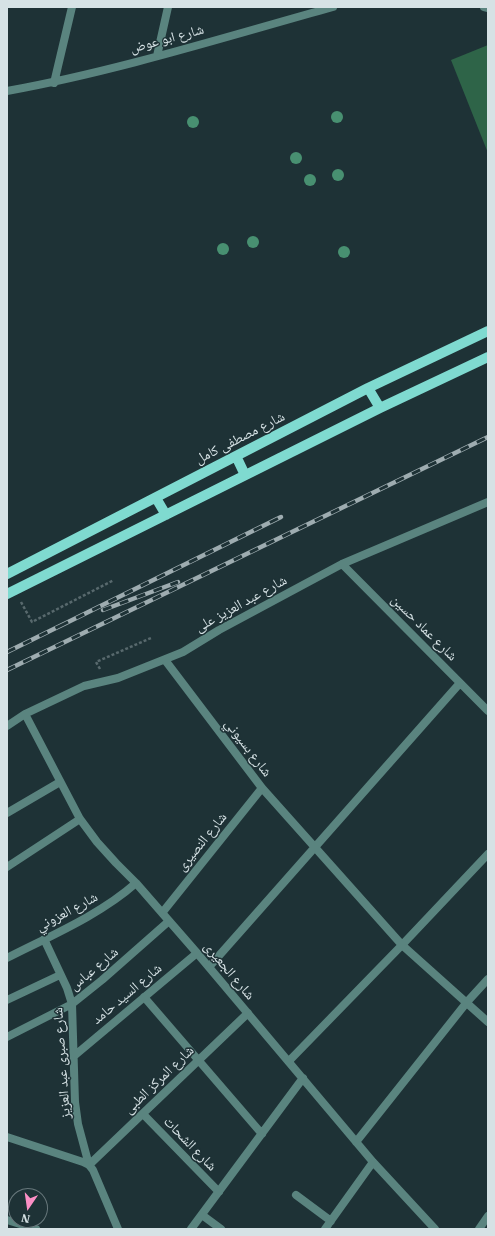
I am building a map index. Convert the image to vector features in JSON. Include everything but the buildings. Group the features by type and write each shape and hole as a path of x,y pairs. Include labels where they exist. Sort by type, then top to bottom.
{"main road":[{"name":"شارع مصطفى كامل","path":"7,574 368,388 488,331"},
{"path":"11,592 380,408 488,357"},
{"path":"368,388 380,408"},
{"path":"236,456 245,475"},
{"path":"156,498 166,516"}],"street":[{"path":"54,83 72,7"},
{"path":"156,56 168,7"},
{"name":"شارع ابو عوض","path":"7,91 54,83 333,7"},
{"path":"484,7 488,8"},
{"name":"شارع عبد العزيز على","path":"7,726 25,714 84,686 118,678 183,652 219,630 342,564 488,502"},
{"name":"شارع عماد حسين","path":"342,564 488,711"},
{"name":"شارع بسيوني","path":"165,660 262,788 315,848 402,945 488,1022"},
{"path":"208,967 460,683"},
{"name":"شارع الجعيرى","path":"25,714 80,819 97,842 136,883 197,953 373,1162 435,1229"},
{"path":"7,813 60,782"},
{"name":"شارع النصيرى","path":"162,913 262,788"},
{"path":"7,867 80,819"},
{"path":"289,1061 488,854"},
{"name":"شارع العزوني","path":"7,958 106,906 122,896 136,883"},
{"name":"شارع عباس","path":"7,1037 72,1004 102,980 169,921"},
{"name":"شارع صبرى عبد العزيز","path":"44,939 72,1004 75,1102 83,1144 89,1165 93,1170 118,1229"},
{"name":"شارع السيد حامد","path":"74,1056 197,953"},
{"path":"7,1000 60,975"},
{"path":"356,1142 467,1002 488,979"},
{"path":"144,997 262,1134"},
{"name":"شارع المركز الطبى","path":"89,1165 248,1013"},
{"path":"191,1229 303,1078"},
{"name":"شارع الشحات","path":"143,1114 219,1192"},
{"path":"7,1137 89,1165"},
{"path":"325,1229 373,1162"},
{"path":"296,1194 331,1221"},
{"path":"202,1215 221,1229"},
{"path":"479,1229 488,1216"},
{"path":"7,1220 33,1229"}],"path":[{"path":"11,592 32,622 114,580"},
{"path":"96,662 150,638"}],"green space":[{"path":"488,45 488,153 451,60"}],"railway":[{"path":"7,670 488,437"},
{"path":"60,626 281,517"},
{"path":"103,610 178,582"},
{"path":"7,652 64,624"}]}
